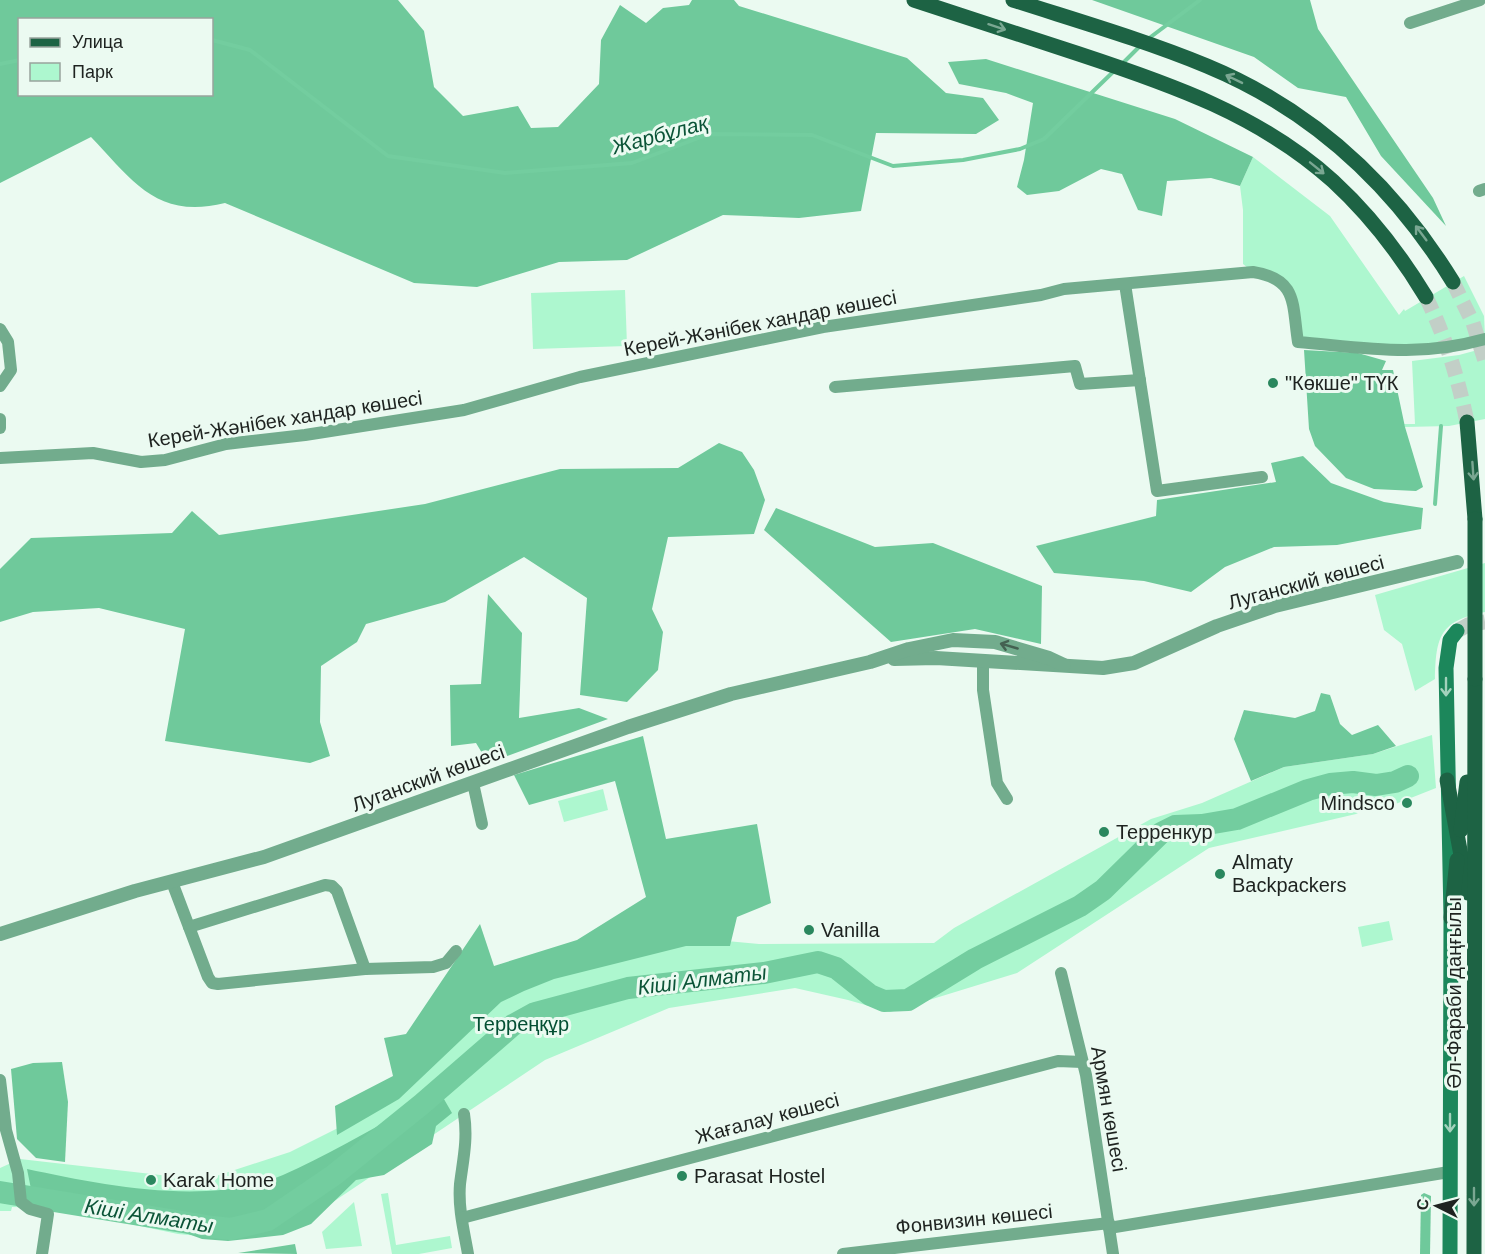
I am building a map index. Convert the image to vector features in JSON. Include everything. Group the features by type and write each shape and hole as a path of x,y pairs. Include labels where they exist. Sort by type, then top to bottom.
{"main road":[{"path":"914,0 1185,91 1269,134 1332,180 1359,206 1395,250 1426,297"},
{"path":"1013,0 1209,67 1285,107 1335,143 1381,184 1432,248 1453,282"},
{"path":"1450,918 1475,732 1475,519 1467,422"},
{"path":"1450,1254 1447,650 1450,640 1457,631"},
{"name":"Әл-Фараби даңғылы","path":"1474,1254 1475,732"},
{"path":"1447,780 1468,893 1475,992"}],"street":[{"path":"1410,24 1480,0"},
{"name":"Керей-Жәнібек хандар көшесі","path":"0,458 93,453 141,462 165,460 226,444 305,435 464,410 580,377 823,327 1064,289 1253,272 1269,275 1283,282 1291,296 1298,342 1407,352 1439,349 1485,339"},
{"path":"1125,284 1157,491 1263,477"},
{"path":"0,329 8,342 11,370 0,386"},
{"path":"835,387 1075,366 1080,384 1140,380"},
{"path":"0,420 0,428"},
{"name":"Луганский көшесі","path":"870,662 900,659 983,660 1037,666 1064,665 1103,668 1134,663 1217,626 1275,606 1456,562"},
{"name":"Луганский көшесі","path":"0,934 264,857 628,727 731,693 870,662 953,640 981,639 1049,658 1064,665"},
{"path":"983,660 983,690 997,783 1007,799"},
{"path":"473,783 482,824"},
{"path":"172,882 208,977 218,984 365,969 433,967 446,963 456,951"},
{"path":"189,927 325,885 332,885 338,891 365,969"},
{"name":"Армян көшесі","path":"1062,972 1082,1062 1113,1254"},
{"name":"Жағалау көшесі","path":"462,1218 1058,1061 1082,1062"},
{"path":"0,1080 6,1130 16,1163 20,1199 30,1209 48,1214 42,1254"},
{"path":"464,1114 466,1152 460,1185 462,1218 468,1254"},
{"name":"Фонвизин көшесі","path":"843,1254 1109,1226 1449,1172"}],"green space":[{"path":"0,0 398,0 424,31 434,87 463,116 518,106 531,128 558,127 599,84 601,40 620,5 646,23 663,8 689,5 692,0 734,0 739,6 907,58 946,93 983,98 999,120 976,134 876,133 861,211 799,218 723,215 627,260 559,262 477,287 414,283 225,203 201,207 181,206 164,201 148,193 134,182 91,137 0,183"},
{"path":"1092,0 1310,0 1318,29 1433,198 1446,226 1381,156 1346,97 1298,88 1254,57"},
{"path":"986,59 1175,119 1253,157 1240,186 1211,178 1167,181 1162,216 1138,210 1122,174 1101,169 1059,191 1027,195 1017,187 1024,160 1033,103 1006,93 959,84 948,62"},
{"path":"1253,157 1330,216 1399,315 1404,309 1405,311 1464,276 1484,316 1485,337 1424,348 1298,342 1283,282 1253,272 1243,264 1243,210 1240,186"},
{"path":"625,290 627,346 533,349 531,293"},
{"path":"1485,348 1485,419 1449,426 1405,427 1404,424 1415,424 1412,361 1459,355"},
{"path":"1304,350 1358,353 1386,361 1382,370 1393,370 1405,427 1423,487 1416,491 1374,489 1346,478 1315,446 1309,429"},
{"path":"719,443 742,452 754,470 765,500 754,534 668,537 652,609 663,632 658,670 627,702 580,695 587,598 524,557 445,602 366,624 357,642 321,666 320,722 330,756 310,763 165,741 185,629 99,608 33,612 0,622 0,569 31,538 172,533 192,511 219,535 425,504 560,469 678,468"},
{"path":"1303,456 1331,483 1384,502 1423,508 1421,529 1337,545 1274,547 1225,567 1191,592 1144,581 1054,573 1036,546 1156,516 1157,500 1276,482 1271,463"},
{"path":"776,508 875,547 933,543 1042,586 1041,644 975,629 891,642 764,530"},
{"path":"1485,563 1485,612 1458,620 1450,626 1439,641 1435,679 1415,691 1402,644 1384,630 1375,595"},
{"path":"488,594 522,633 519,718 579,708 608,719 488,763 476,743 451,746 450,685 481,684"},
{"path":"1321,693 1330,695 1340,724 1352,735 1378,725 1396,746 1373,754 1284,767 1251,781 1234,739 1244,710 1295,718 1315,711"},
{"name":"Терреңқұр","path":"1432,735 1436,788 1393,805 1372,806 1356,814 1209,848 1017,973 890,1012 795,988 669,1008 545,1060 315,1214 232,1239 178,1234 54,1208 12,1207 11,1211 0,1211 0,1168 20,1159 204,1180 290,1152 354,1120 496,986 651,934 759,944 934,943 954,928 1151,819 1202,803 1284,767 1373,754"},
{"path":"643,736 666,839 757,824 771,903 737,917 730,946 686,946 554,979 501,1002 399,1099 337,1135 335,1106 393,1076 384,1038 406,1034 480,924 494,966 577,940 646,897 615,781 529,805 514,775"},
{"path":"603,789 608,810 564,822 558,801"},
{"path":"1389,921 1393,940 1362,947 1358,927"},
{"path":"62,1062 68,1102 65,1162 36,1158 17,1139 11,1069 33,1063"},
{"path":"441,1094 452,1113 436,1126 432,1144 384,1175 356,1180 311,1224 283,1235 228,1241 202,1239 161,1224 215,1232 241,1232 274,1226 341,1178"},
{"path":"404,1112 263,1215 229,1222 31,1189 27,1169 89,1181 155,1190 222,1190 254,1185 283,1175"},
{"path":"388,1193 396,1245 450,1236 452,1248 419,1254 392,1254 381,1194"},
{"path":"1424,1193 1431,1196 1430,1254 1420,1254 1421,1195"},
{"path":"354,1202 362,1246 326,1249 322,1232"},
{"path":"295,1244 297,1254 238,1253"}],"waterway":[{"name":"Жарбұлақ","path":"1148,39 1200,0"},
{"name":"Жарбұлақ","path":"213,40 250,50 388,156 505,173 632,163 709,134 812,135 893,166 963,160 1020,149 1044,139 1114,71"},
{"name":"Жарбұлақ","path":"1122,64 1140,46"},
{"name":"Жарбұлақ","path":"0,64 18,60"},
{"path":"1435,504 1441,426"},
{"name":"Кіші Алматы","path":"0,1192 231,1229 268,1220 334,1175 422,1104 513,1025 535,1013 628,988 764,973 818,962 836,968 870,995 884,1001 908,1000 975,959 1080,906 1103,890 1161,833 1175,826 1202,825 1237,819 1308,790 1330,784 1353,782 1376,785 1395,782 1408,776"}],"tunnel":[{"path":"1453,282 1473,323 1485,361"},
{"path":"1426,297 1451,358 1467,422"},
{"path":"1457,631 1468,625 1485,622"}],"place":[{"name":"\"Көкше\" ТҮК","path":"1273,383"},
{"name":"Mindsco","path":"1407,803"},
{"name":"Терренкур","path":"1104,832"},
{"name":"Almaty Backpackers","path":"1220,874"},
{"name":"Vanilla","path":"809,930"},
{"name":"Parasat Hostel","path":"682,1176"},
{"name":"Karak Home","path":"151,1180"}]}
